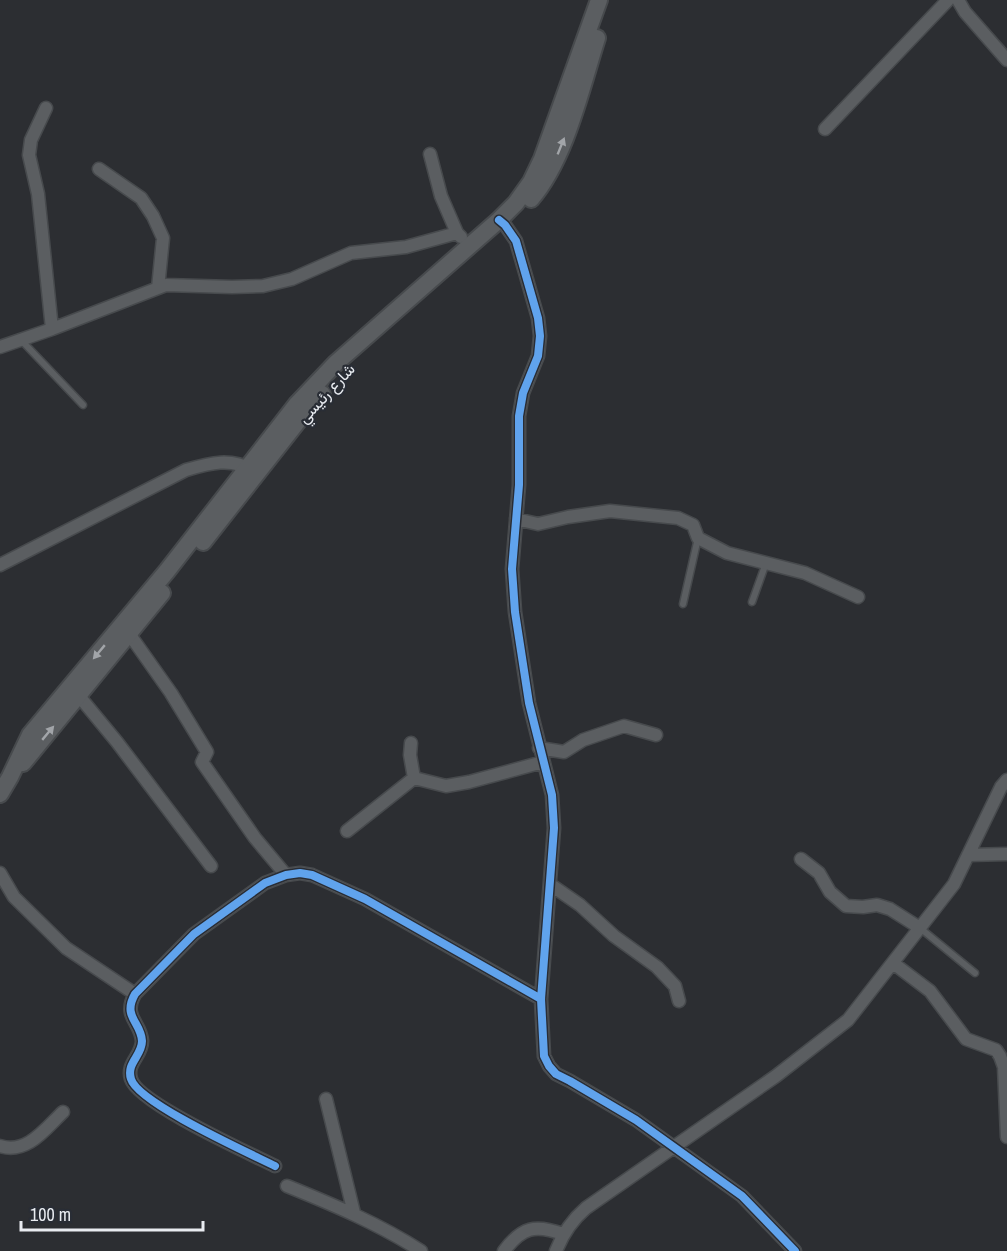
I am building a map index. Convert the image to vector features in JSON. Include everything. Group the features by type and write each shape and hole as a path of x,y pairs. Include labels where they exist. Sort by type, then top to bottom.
{"main road":[{"name":"شارع رئيسي","path":"502,222 531,183 542,159 599,0"},
{"name":"شارع رئيسي","path":"0,794 30,735 130,634 252,470 297,404 336,363 502,222 522,209 539,190 565,136 610,0"},
{"name":"شارع رئيسي","path":"74,692 167,571 252,470"}],"street":[{"path":"825,129 948,0"},
{"path":"958,0 965,12 1007,60"},
{"path":"46,108 31,140 29,155 38,194 52,329"},
{"path":"430,154 441,196 457,233 475,247"},
{"path":"99,169 141,198 153,216 163,238 158,288"},
{"path":"502,222 516,242 532,297 540,336 538,357 521,404 519,485 512,569 515,612 529,703 552,795 554,828 541,999 543,1050 546,1061 552,1071 560,1077 636,1120 742,1196 795,1251"},
{"path":"0,347 166,285 263,286 292,279 351,253 406,247 457,233"},
{"path":"0,565 186,470 211,463 230,461 252,470"},
{"path":"516,519 538,524 610,511 678,519 693,525 698,538 727,552 805,573 858,597"},
{"path":"130,634 171,693 207,752 202,762 255,838 286,875"},
{"path":"74,692 117,741 211,866"},
{"path":"539,748 564,752 583,740 624,726 656,735"},
{"path":"411,743 410,755 414,778"},
{"path":"414,778 446,786 543,762"},
{"path":"347,831 414,778"},
{"path":"556,1251 563,1234 586,1208 776,1076 848,1020 954,884 1001,787 1007,780"},
{"path":"968,855 1007,854"},
{"path":"801,859 819,873 830,892 846,906 877,905 890,909 920,928"},
{"path":"0,873 14,897 66,948 135,994"},
{"path":"275,1166 177,1117 135,1087 130,1078 130,1068 141,1050 142,1043 130,1012 135,994 194,934 265,883 293,873 307,874 365,899 541,999"},
{"path":"550,885 580,905 614,936 657,967 675,986 679,1001"},
{"path":"893,963 930,992 966,1039 993,1048 998,1053 1004,1067 1007,1137"},
{"path":"326,1100 354,1213"},
{"path":"0,1146 11,1148 24,1146 63,1112"},
{"path":"287,1186 354,1213 421,1251"},
{"path":"504,1251 515,1237 527,1230 546,1228 563,1234"}],"lane":[{"path":"20,339 83,405"},
{"path":"683,604 698,538"},
{"path":"752,602 766,563"},
{"path":"920,928 975,973"}],"cycle path":[{"path":"499,220 516,241 538,318 540,336 538,356 523,393 519,416 519,485 512,569 515,612 529,703 552,795 554,828 541,999 544,1056 556,1074 636,1120 742,1196 795,1251"},
{"path":"275,1166 173,1114 138,1089 130,1073 142,1041 130,1008 135,994 194,934 265,883 286,875 300,873 312,875 365,899 541,999"}]}
